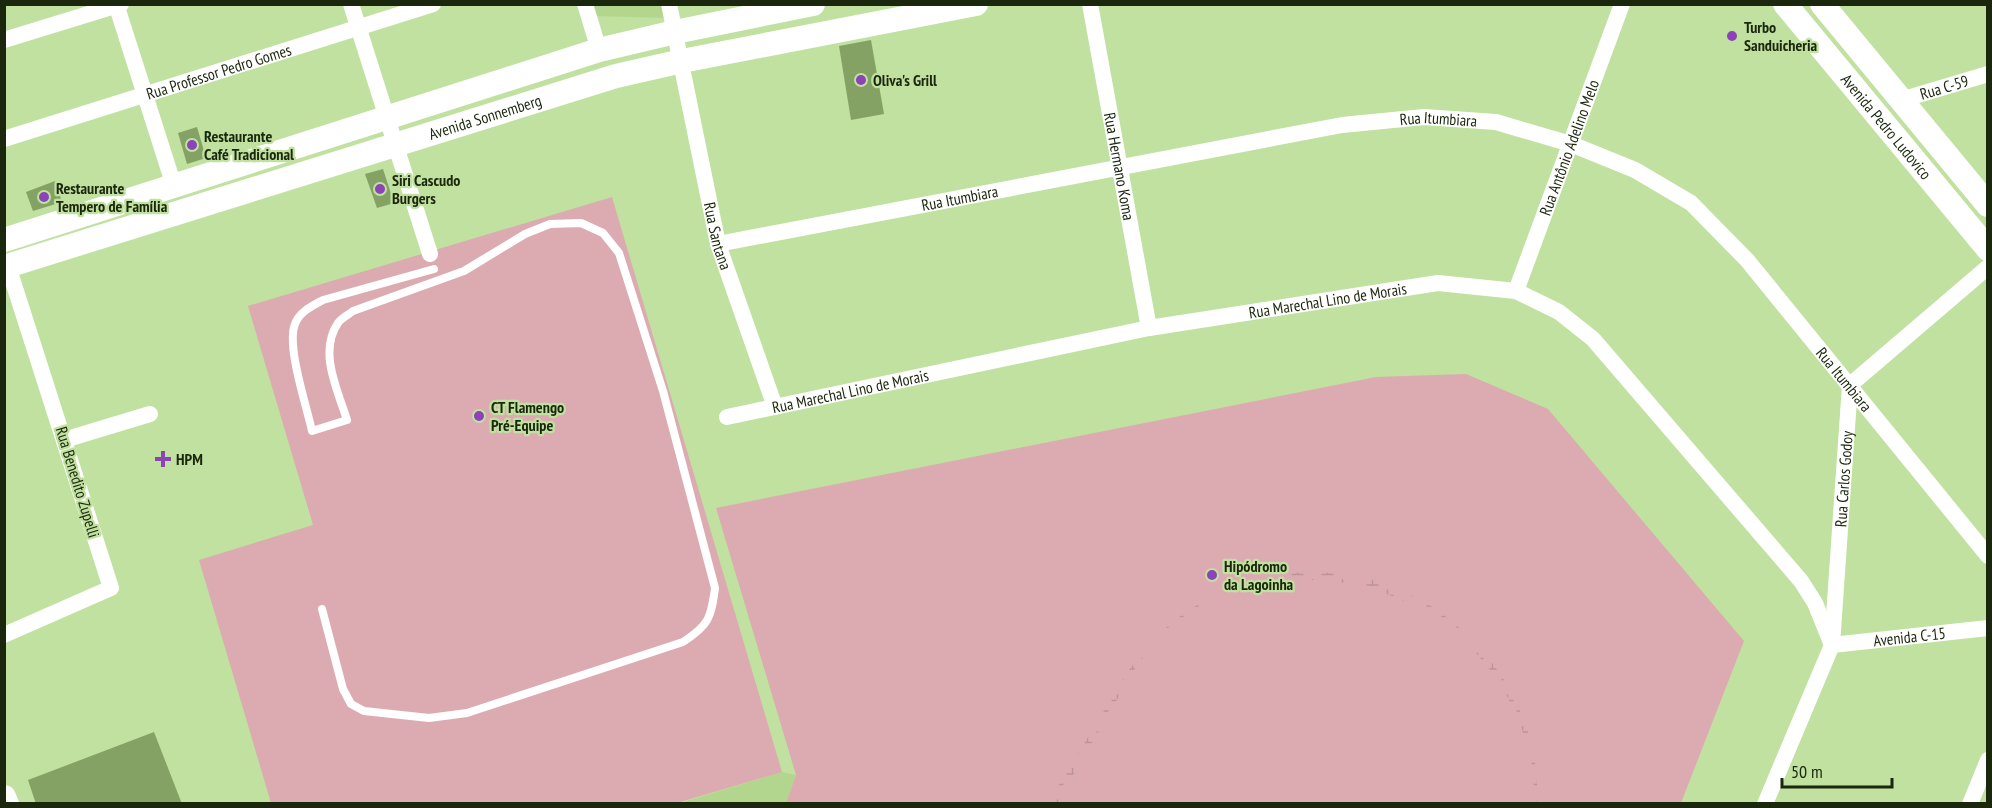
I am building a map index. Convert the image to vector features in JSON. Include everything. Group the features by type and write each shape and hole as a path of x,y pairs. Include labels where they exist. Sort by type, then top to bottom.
{"street":[{"path":"351,4 432,261"},
{"name":"Rua Professor Pedro Gomes","path":"4,139 433,4"},
{"path":"585,4 599,50"},
{"name":"Rua Santana","path":"669,4 718,243 775,406"},
{"name":"Avenida Sonnemberg","path":"4,240 599,50 789,7 813,4"},
{"name":"Avenida Sonnemberg","path":"6,266 616,76 682,60 976,4"},
{"name":"Rua Hermano Koma","path":"1090,4 1149,328"},
{"name":"Rua Antônio Adelino Melo","path":"1516,291 1622,4"},
{"name":"Avenida Pedro Ludovico","path":"1785,4 1988,249"},
{"name":"Avenida Pedro Ludovico","path":"1822,4 1988,205"},
{"path":"4,40 118,5 174,186"},
{"name":"Rua C-59","path":"1901,100 1988,74"},
{"name":"Rua Itumbiara","path":"718,243 1342,125 1424,117 1496,122 1571,144 1635,170 1691,203 1748,260 1988,556"},
{"name":"Rua Benedito Zupelli","path":"4,634 111,588 6,266"},
{"path":"1850,385 1988,267"},
{"name":"Rua Marechal Lino de Morais","path":"727,417 1149,328 1438,283 1516,291 1559,312 1593,339 1793,572 1820,615 1832,645"},
{"name":"Rua Carlos Godoy","path":"1832,645 1850,385"},
{"path":"64,440 150,414"},
{"path":"1806,590 1823,594 1836,592"},
{"name":"Avenida C-15","path":"1832,645 1988,628"},
{"path":"1765,804 1832,645"},
{"path":"1970,804 1988,760"},
{"path":"4,797 7,804"}],"lane":[{"path":"322,609 343,689 351,704 364,711 429,718 467,713 683,642 701,630 712,610 715,588 663,391 619,253 603,232 581,223 550,224 525,234 464,271 438,281 353,311 338,322 330,342 330,364 346,420 312,431 292,347 295,324 306,309 323,300 432,261 438,281"}],"shaded area":[{"path":"593,5 666,5 667,18 596,16"},
{"path":"782,772 796,775 786,803 677,804"}],"green space":[{"name":"CT Flamengo Pré-Equipe","path":"612,197 782,772 677,803 271,803 199,560 313,525 248,306"},
{"name":"Hipódromo da Lagoinha","path":"1466,374 1548,409 1744,641 1681,803 786,803 796,775 716,508 1376,377"},
{"path":"1304,572 1350,575 1394,587 1425,603 1453,622 1478,646 1500,673 1517,703 1529,735 1536,768 1537,803 1535,803 1528,750 1518,719 1497,680 1469,646 1436,619 1398,598 1356,585 1313,580 1270,583 1227,596 1186,618 1162,637 1133,672 1061,796 1064,803 1047,803 1128,672 1149,645 1167,627 1186,612 1229,589 1253,581"}],"building":[{"name":"Oliva's Grill","path":"871,40 884,114 851,120 839,46"},
{"name":"Restaurante Café Tradicional","path":"197,127 206,158 187,164 178,133"},
{"name":"Siri Cascudo Burgers","path":"383,169 394,203 377,208 365,174"},
{"name":"Restaurante Tempero de Família","path":"55,181 62,202 33,211 26,192"},
{"path":"154,732 182,804 36,804 28,780"}],"place":[{"name":"Turbo Sanduicheria","path":"1732,36"},
{"name":"Oliva's Grill","path":"861,80"},
{"name":"Restaurante Café Tradicional","path":"192,145"},
{"name":"Siri Cascudo Burgers","path":"380,189"},
{"name":"Restaurante Tempero de Família","path":"44,197"},
{"name":"CT Flamengo Pré-Equipe","path":"479,416"},
{"name":"HPM","path":"163,459"},
{"name":"Hipódromo da Lagoinha","path":"1212,575"}]}
